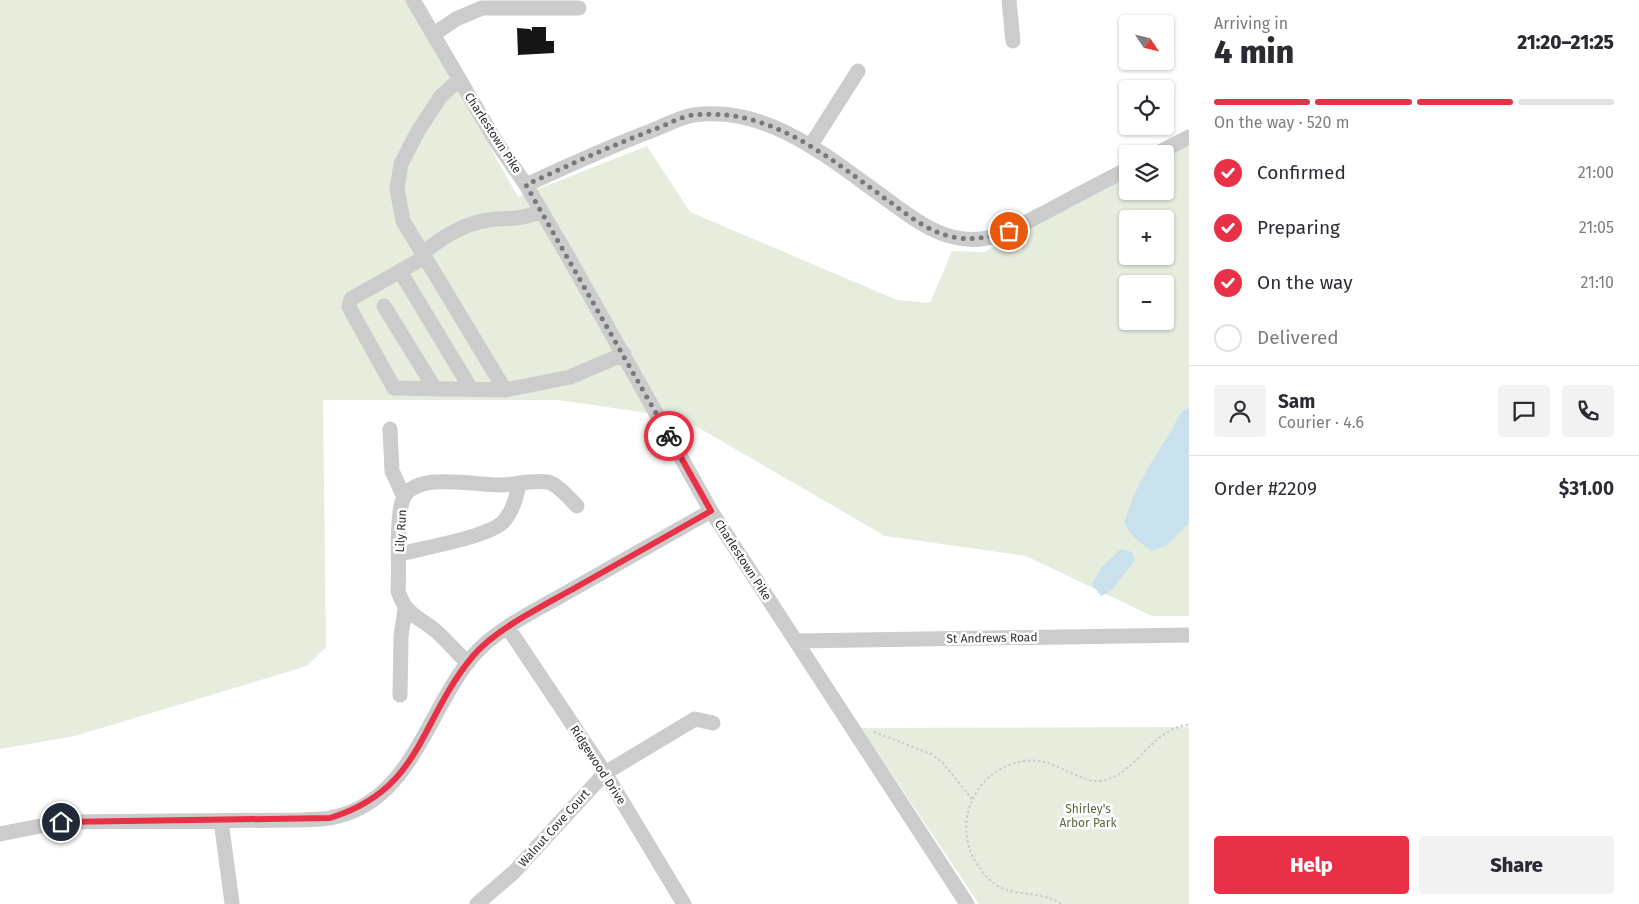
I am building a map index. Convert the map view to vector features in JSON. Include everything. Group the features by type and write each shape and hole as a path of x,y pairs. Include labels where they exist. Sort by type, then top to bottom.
{"street":[{"name":"Charlestown Pike","path":"412,0 434,34 495,140 526,185 624,354 711,511 967,904"},
{"path":"1009,0 1013,42"},
{"path":"434,34 456,19 482,8 579,8"},
{"path":"811,145 858,71"},
{"path":"459,80 441,96 418,131 401,164 397,189 403,221 506,390"},
{"path":"526,185 603,149 692,115 729,115 776,127 811,145 914,220 933,230 966,238 982,239 1009,231 1119,174"},
{"path":"1173,145 1189,137"},
{"path":"541,211 520,219 490,220 474,223 437,241 424,255 400,272 351,299 349,307 394,388 506,390 570,377 624,354"},
{"path":"400,272 471,389"},
{"path":"384,306 435,389"},
{"path":"390,429 392,471 404,497"},
{"name":"Lily Run","path":"405,608 398,591 400,523 404,497 410,490 422,484 472,482 501,485 550,482 577,506"},
{"path":"400,554 489,530 503,522 516,500 519,483"},
{"path":"0,834 41,824 61,822 330,818 350,812 374,799 407,766 455,679 474,654 508,628 711,511"},
{"path":"400,695 401,636 405,608 438,632 468,663"},
{"name":"Ridgewood Drive","path":"508,628 605,773 684,904"},
{"name":"St Andrews Road","path":"796,641 1189,635"},
{"name":"Walnut Cove Court","path":"477,904 514,872 605,773 695,719 713,723"},
{"path":"221,821 232,903"}],"path":[{"path":"1061,904 1047,898 999,887 982,872 974,861 966,838 966,825 972,799 991,776 1008,765 1025,761 1049,763 1092,781 1114,778 1165,735 1182,725 1189,725"},
{"path":"874,732 931,754 942,762 972,799"}],"green space":[{"path":"0,0 408,0 518,197 647,146 690,212 897,300 930,303 952,251 984,252 1119,181 1119,200 1174,200 1174,153 1189,145 1189,616 1152,616 1026,556 885,536 682,418 558,400 323,400 326,647 307,666 75,736 0,749"},
{"name":"Shirley's Arbor Park","path":"1189,727 1189,904 979,904 861,728"}],"water":[{"path":"1189,407 1189,523 1166,546 1151,551 1133,537 1124,523 1143,477 1179,416"},
{"path":"1121,549 1132,552 1135,560 1111,591 1101,596 1092,584 1101,568"}],"building":[{"path":"532,27 546,27 546,41 554,41 554,53 518,55 517,28 530,29 532,31"}],"way so far":[{"path":"669,436 526,185 603,149 692,115 729,115 776,127 811,145 914,220 933,230 952,237 982,239 1009,231"}],"route":[{"path":"61,822 300,820 330,818 350,812 374,799 407,766 455,679 474,654 497,635 544,606 711,511 669,436"}]}
